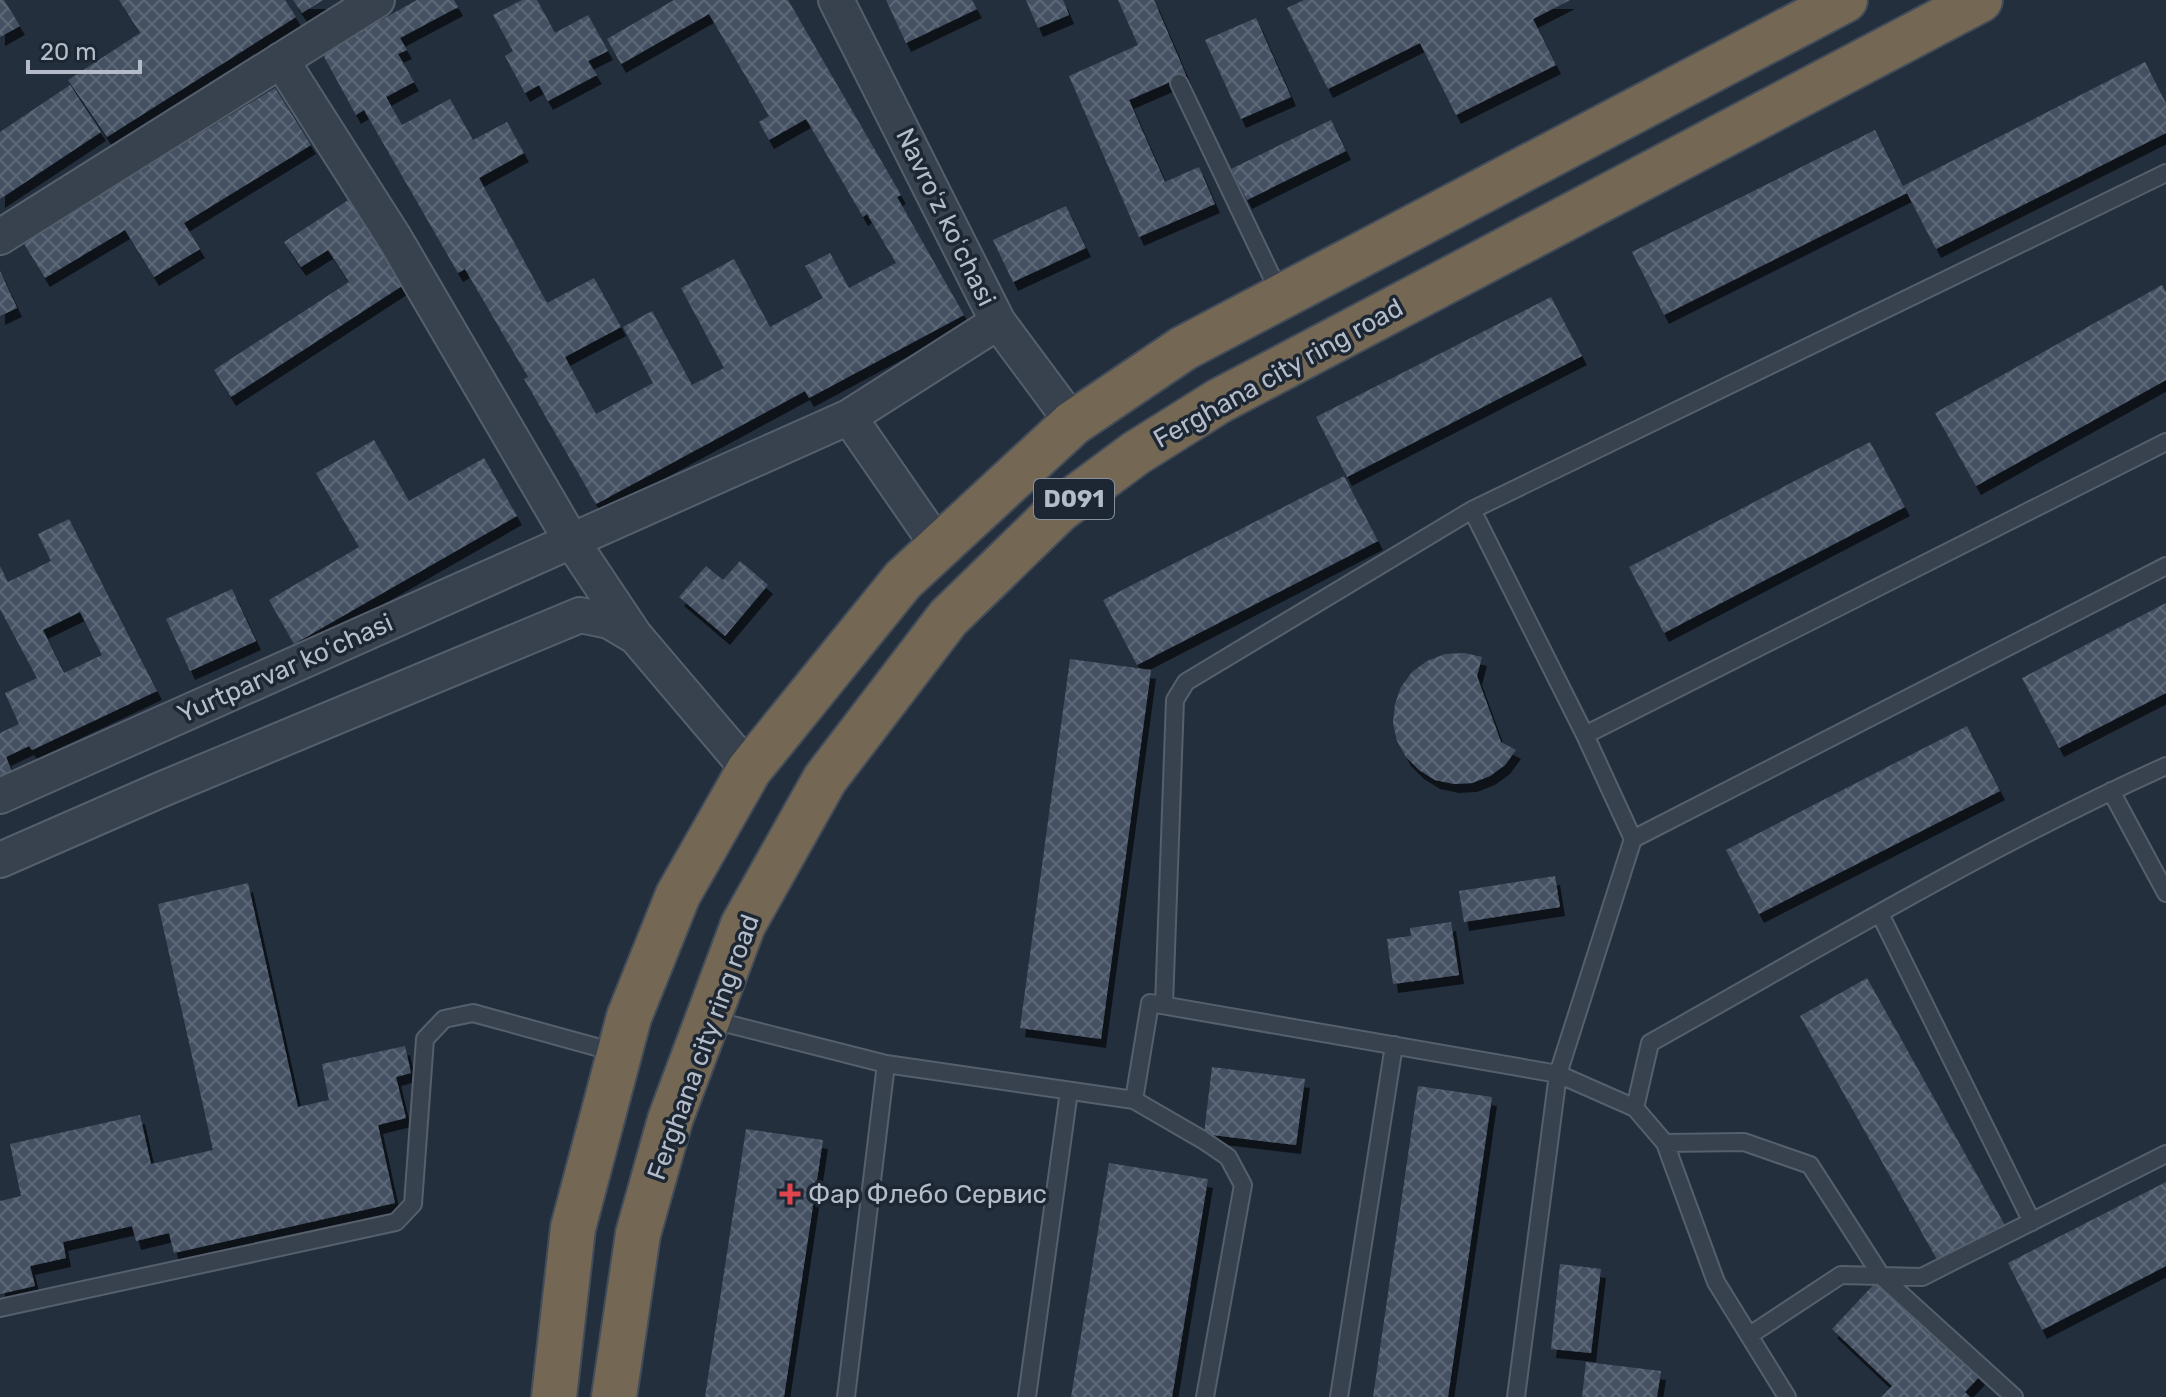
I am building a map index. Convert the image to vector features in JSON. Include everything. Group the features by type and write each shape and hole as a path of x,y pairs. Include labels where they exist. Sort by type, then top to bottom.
{"highway":[{"name":"Ferghana city ring road","path":"614,1397 638,1234 670,1120 743,925 825,779 948,618 1059,510 1136,453 1219,401 1980,0"},
{"name":"D091","path":"554,1397 573,1228 629,1017 678,895 749,770 903,580 1073,423 1184,348 1832,3"},
{"path":"887,600 932,640"}],"street":[{"path":"0,237 377,0"},
{"name":"Navroʻz koʻchasi","path":"836,0 998,322 1073,423"},
{"path":"281,60 395,239 571,540 636,637 749,770"},
{"name":"Yurtparvar koʻchasi","path":"0,796 849,417 998,322"},
{"path":"849,417 939,547"},
{"path":"0,860 580,615 609,621 636,637"}],"lane":[{"path":"1179,83 1282,297"},
{"path":"1164,1005 1175,700 1186,682 1472,510 2166,173"},
{"path":"1585,735 2166,442"},
{"path":"1472,510 1585,735 1633,839 1558,1074 1516,1397"},
{"path":"1633,839 2166,566"},
{"path":"1635,1108 1650,1043 1984,856 2166,766"},
{"path":"2111,791 2166,893"},
{"path":"1880,914 2032,1222"},
{"path":"1134,1100 1150,1003 1558,1074 1635,1108 1665,1143 1716,1282 1787,1397"},
{"path":"0,1308 396,1222 413,1204 425,1039 444,1019 473,1013 619,1053"},
{"path":"709,1019 886,1064 1134,1100 1228,1157 1243,1185 1205,1397"},
{"path":"1339,1397 1394,1045"},
{"path":"846,1397 886,1064"},
{"path":"1027,1397 1069,1091"},
{"path":"1665,1143 1744,1142 1810,1165 1882,1277 2014,1397"},
{"path":"1750,1335 1841,1275 1922,1277 2166,1154"}],"building":[{"path":"0,0 4,0 20,26 0,37"},
{"path":"119,0 285,0 296,17 107,137 68,80 140,33"},
{"path":"293,0 323,0 302,13"},
{"path":"417,0 454,0 458,7 400,38 407,50 398,54 414,82 386,97 402,125 450,99 473,140 507,122 524,153 479,178 547,303 594,278 621,327 565,357 596,414 653,383 623,327 652,311 692,385 724,368 681,288 734,259 770,327 823,298 805,266 830,253 849,288 896,263 867,214 863,217 806,119 769,140 759,122 769,116 709,14 621,64 607,39 674,0 788,0 901,195 897,197 964,315 809,398 805,391 596,504 524,379 528,377 465,269 458,273 364,110 356,115 322,53"},
{"path":"522,0 537,0 555,33 588,15 608,51 588,61 597,75 548,101 539,85 525,93 505,56 513,51 493,15"},
{"path":"886,0 972,0 977,9 906,43"},
{"path":"1026,0 1063,0 1069,15 1038,28"},
{"path":"1118,0 1154,0 1186,75 1129,100 1165,182 1199,167 1215,204 1139,237 1069,76 1138,45"},
{"path":"1304,0 1570,0 1533,19 1556,65 1456,115 1420,43 1328,89 1287,8"},
{"path":"1256,18 1291,97 1241,119 1205,40"},
{"path":"2145,62 2166,103 2166,133 1936,249 1907,193 1664,315 1632,252 1875,130 1903,186"},
{"path":"70,85 101,132 0,199 0,132"},
{"path":"275,88 311,145 184,223 200,249 154,277 125,230 45,278 23,242"},
{"path":"1331,120 1346,151 1247,200 1231,169"},
{"path":"350,199 405,284 231,397 214,370 349,282 328,250 301,267 284,242"},
{"path":"1066,206 1086,248 1013,282 993,240"},
{"path":"0,271 17,308 0,316"},
{"path":"2162,285 2166,292 2166,380 1976,486 1935,413"},
{"path":"1551,297 1582,356 1347,477 1316,417"},
{"path":"374,440 409,501 484,458 517,516 294,644 269,600 359,547 316,473"},
{"path":"1870,442 1905,507 1664,633 1629,567"},
{"path":"1344,476 1378,541 1137,665 1103,600"},
{"path":"69,519 157,691 32,750 29,746 6,757 14,776 0,782 0,733 19,724 5,693 37,678 0,609 0,566 8,582 51,561 38,534","holes":["80,612 102,655 64,673 43,630"]},
{"path":"740,561 768,585 725,636 679,597 706,566 723,580"},
{"path":"232,589 256,641 190,671 166,619"},
{"path":"2166,603 2166,693 2059,748 2022,678"},
{"path":"1464,653 1482,657 1477,676 1501,742 1516,750 1505,765 1490,776 1472,783 1454,784 1435,780 1406,757 1397,741 1393,723 1401,687 1412,672 1427,661 1445,654"},
{"path":"1070,659 1151,670 1101,1039 1020,1028"},
{"path":"1967,726 2000,791 1759,914 1726,850"},
{"path":"1555,876 1560,907 1464,922 1459,891"},
{"path":"248,883 298,1107 329,1100 322,1064 405,1046 411,1073 396,1077 406,1118 378,1125 395,1203 174,1253 169,1233 136,1241 132,1226 63,1242 66,1258 30,1266 35,1286 0,1294 0,1201 21,1196 10,1144 140,1115 151,1164 213,1150 158,904"},
{"path":"1451,922 1459,975 1393,984 1387,939 1411,936 1410,928"},
{"path":"1867,978 2006,1227 1940,1265 1800,1016"},
{"path":"1212,1067 1305,1079 1296,1145 1204,1134"},
{"path":"1418,1086 1492,1097 1448,1397 1373,1397"},
{"path":"746,1129 823,1140 784,1397 705,1397"},
{"path":"1109,1163 1208,1179 1172,1397 1071,1397"},
{"path":"2166,1182 2166,1266 2042,1330 2008,1263"},
{"path":"1560,1264 1601,1269 1591,1353 1551,1349"},
{"path":"1878,1280 1980,1376 1965,1392 1970,1397 1881,1397 1892,1386 1832,1329"},
{"path":"1586,1362 1661,1371 1657,1397 1582,1397"}],"place":[{"name":"Фар Флебо Сервис","path":"790,1194"}]}
